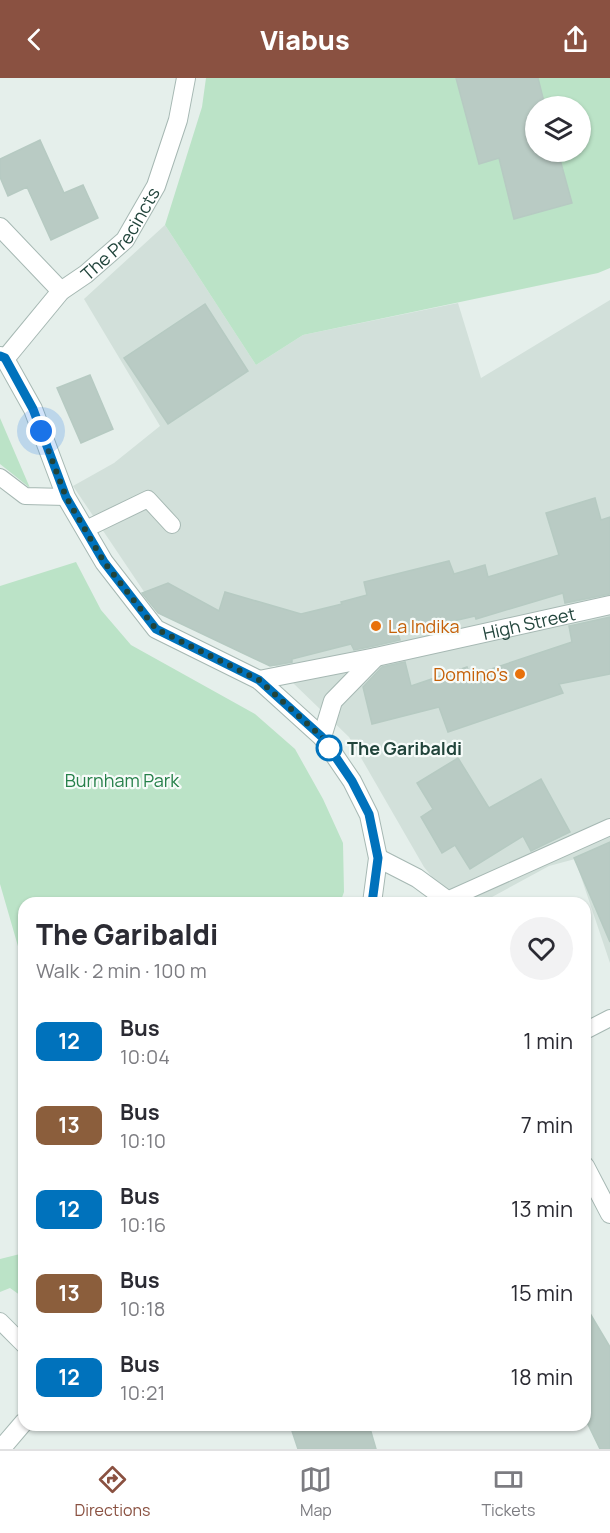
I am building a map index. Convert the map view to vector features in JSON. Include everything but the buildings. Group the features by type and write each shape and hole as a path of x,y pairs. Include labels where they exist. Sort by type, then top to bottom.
{"street":[{"name":"The Precincts","path":"2,357 61,291 86,274 125,240 156,186 178,120 186,78"},
{"path":"0,227 61,291"},
{"path":"2,357 33,409 66,497 104,562 156,629 259,680 322,737 352,781 369,814 378,858 373,897"},
{"name":"High Street","path":"259,680 376,657 610,605"},
{"path":"322,737 333,701 376,657"},
{"path":"378,858 417,878 442,897"},
{"path":"591,1178 610,1214"},
{"path":"2,1449 18,1429"}],"lane":[{"path":"0,477 25,496 66,497"},
{"path":"86,529 148,499 172,525"},
{"path":"459,897 610,827"},
{"path":"591,1028 610,1018"},
{"path":"0,1321 18,1339"}],"shaded area":[{"path":"165,225 256,365 303,335 458,303 481,378 610,300 610,963 591,907 591,897 588,897 575,859 549,866 492,897 448,897 424,867 349,737 265,656 157,611 73,486 114,463 160,426 84,299"}],"green space":[{"path":"206,78 610,78 610,268 598,273 303,335 256,365 165,225 202,107"},
{"path":"0,418 30,488 0,464"},
{"name":"Burnham Park","path":"76,562 101,610 131,645 255,714 295,749 323,799 343,843 342,897 18,897 18,946 0,884 0,586"},
{"path":"18,1254 18,1294 10,1288 0,1292 0,1259"}],"bus line":[{"name":"12","path":"0,356 5,358 33,409 66,497 104,562 156,629 259,680 322,737 342,766 369,814 378,858 373,897"}],"place":[{"name":"La Indika","path":"376,626"},
{"name":"Domino's","path":"520,674"},
{"name":"The Garibaldi","path":"329,748"}],"route":[{"path":"41,431 66,497 104,562 156,629 259,680 322,737 332,752 329,748"}]}
